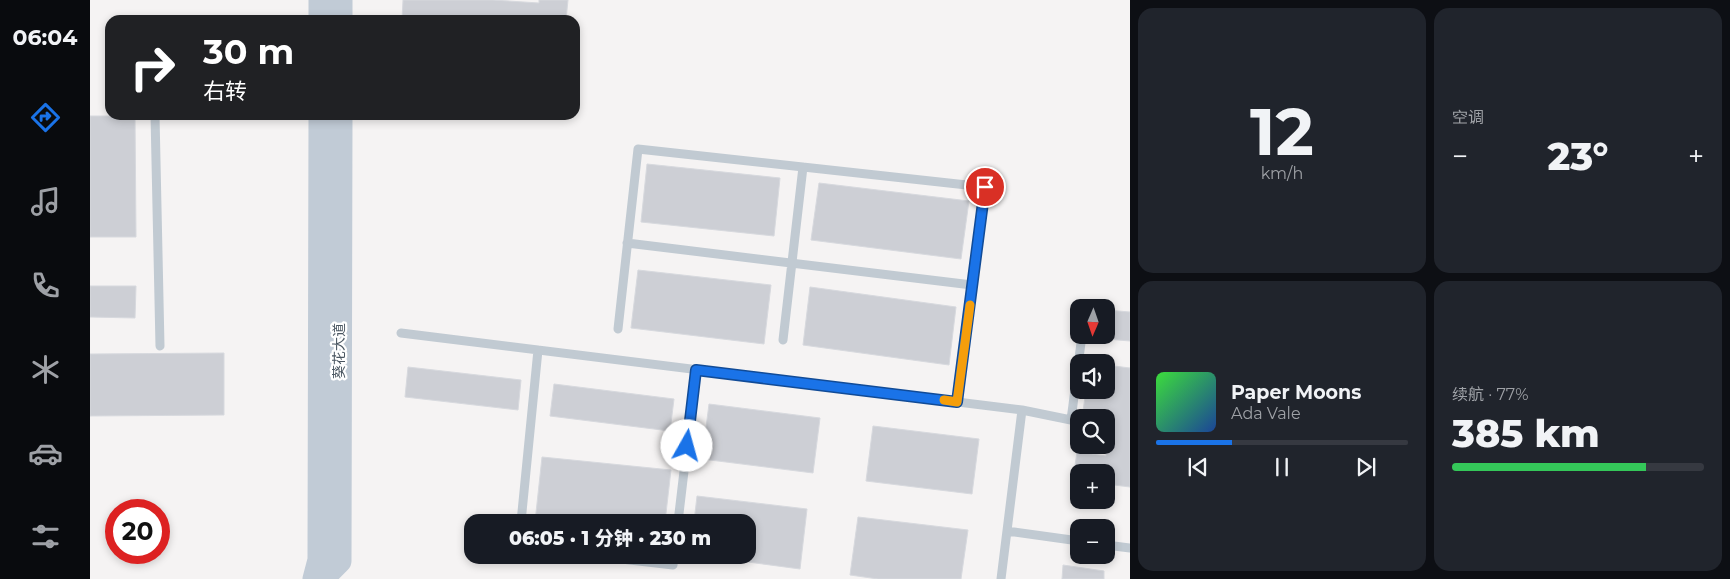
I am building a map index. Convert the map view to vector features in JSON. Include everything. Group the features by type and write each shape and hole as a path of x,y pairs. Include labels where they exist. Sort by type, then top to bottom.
{"street":[{"path":"321,0 321,15"},
{"path":"340,0 340,15"},
{"name":"葵花大道","path":"315,579 320,560 321,120"},
{"name":"葵花大道","path":"321,579 339,561 340,120"}],"lane":[{"path":"155,120 160,346"},
{"path":"618,329 638,149 985,187 957,402"},
{"path":"783,340 803,167"},
{"path":"627,244 972,285"},
{"path":"401,333 1022,410 1071,420 1081,344"},
{"path":"522,514 538,350"},
{"path":"679,514 696,370"},
{"path":"1001,579 1022,410"},
{"path":"1007,531 1070,540"},
{"path":"1115,546 1130,548"}],"building":[{"path":"403,0 493,0 539,3 539,0 568,0 566,15 402,15"},
{"path":"90,116 105,116 105,120 135,120 136,237 90,237"},
{"path":"647,164 780,178 774,236 641,222"},
{"path":"819,183 969,201 961,259 811,240"},
{"path":"638,270 771,285 764,344 631,328"},
{"path":"90,286 136,286 135,318 90,317"},
{"path":"810,287 956,307 949,365 803,345"},
{"path":"1115,311 1130,312 1130,341 1115,340"},
{"path":"224,353 224,415 90,416 90,354"},
{"path":"1115,366 1130,368 1130,487 1115,485 1115,464 1075,464 1077,454 1106,456 1106,454 1115,454 1115,409 1083,409 1085,399 1115,399"},
{"path":"408,367 521,380 518,410 405,397"},
{"path":"554,384 674,399 670,431 550,416"},
{"path":"709,404 820,418 813,473 702,459"},
{"path":"873,426 979,439 972,494 866,481"},
{"path":"542,457 671,470 666,514 536,514"},
{"path":"697,496 807,509 800,569 756,563 756,514 695,514"},
{"path":"858,517 968,530 961,579 878,579 850,575"},
{"path":"1063,565 1104,571 1104,579 1062,579"}],"slow traffic":[{"path":"944,400 957,402 970,305"}],"route":[{"path":"687,446 696,370 957,402 985,187"}]}
